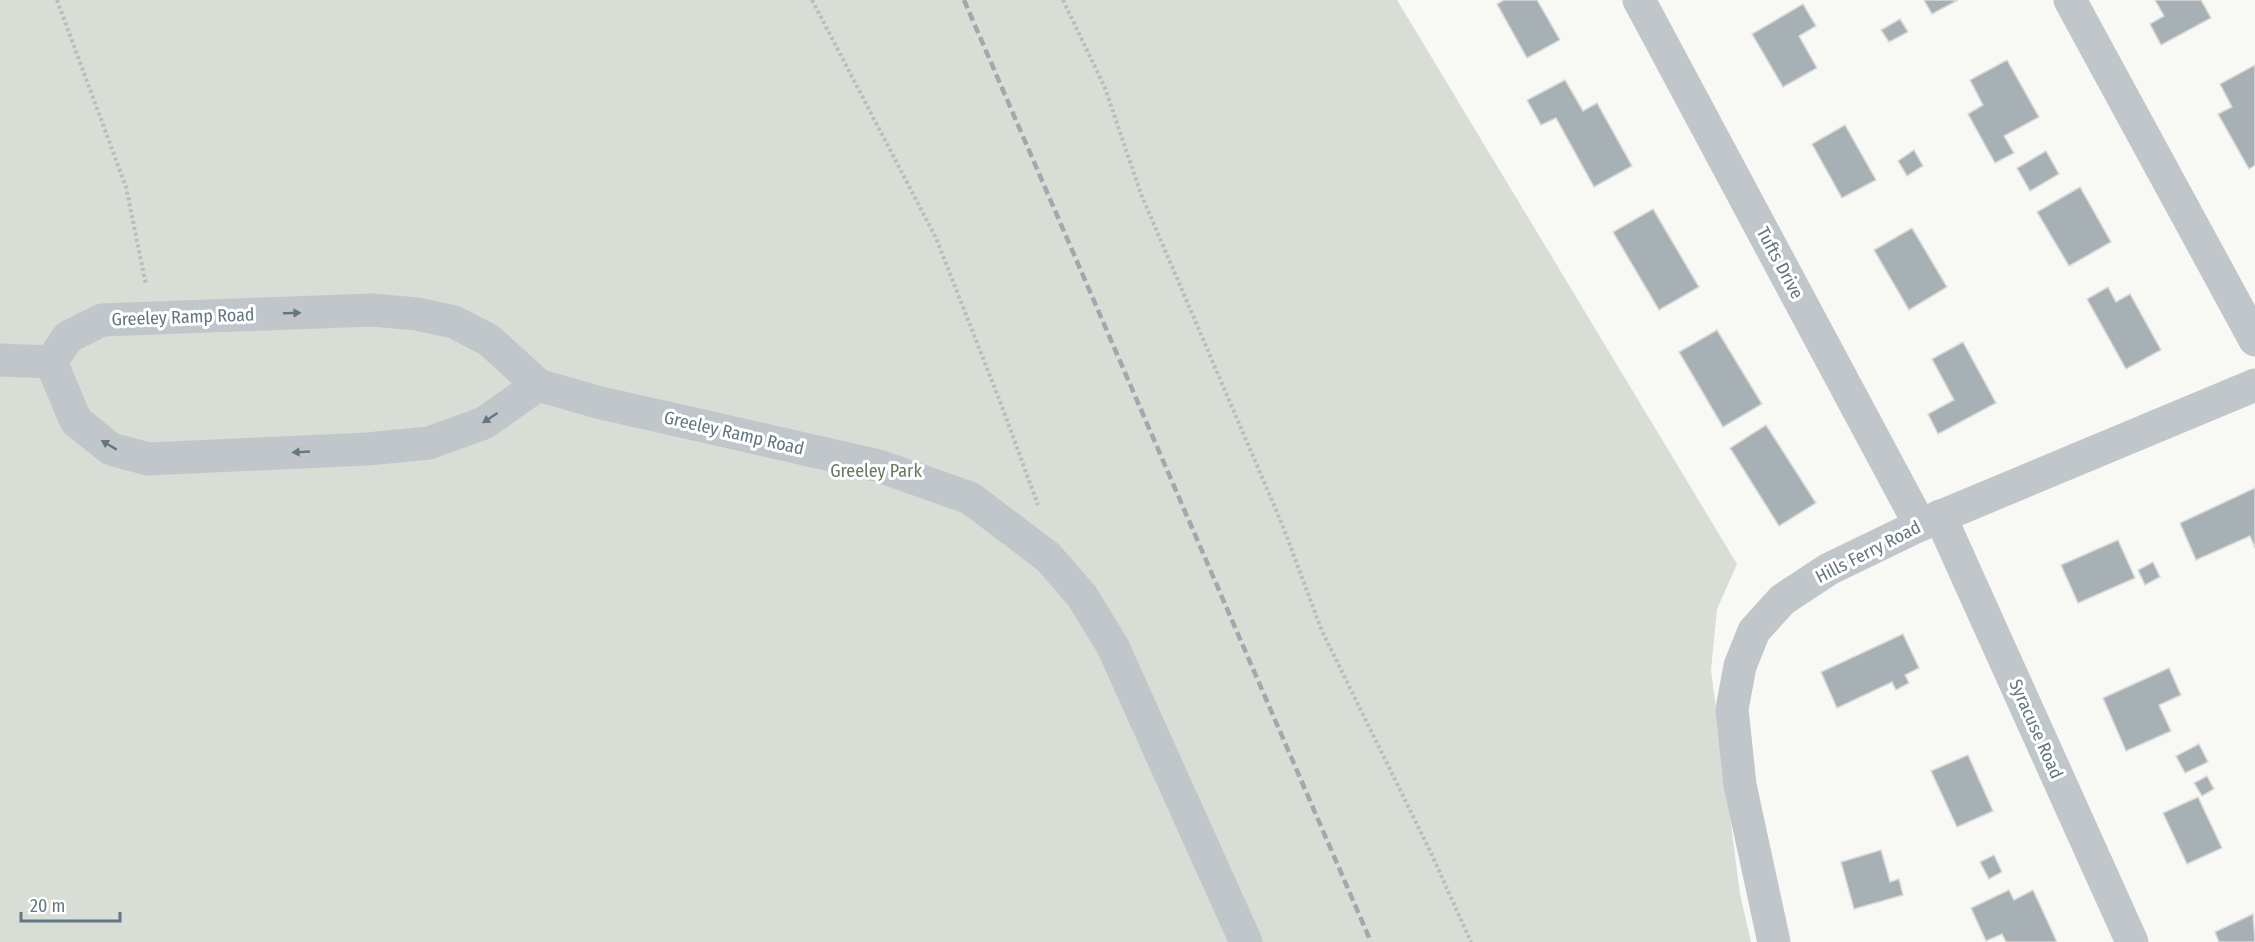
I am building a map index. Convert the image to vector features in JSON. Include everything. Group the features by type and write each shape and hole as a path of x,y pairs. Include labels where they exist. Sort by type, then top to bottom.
{"street":[{"name":"Tufts Drive","path":"1639,0 1930,521"},
{"path":"2070,0 2255,340"},
{"name":"Greeley Ramp Road","path":"51,362 68,337 102,320 372,310 417,314 454,322 489,340 538,385 597,402 879,466 970,498 1048,557 1082,596 1113,647 1246,942"},
{"path":"0,360 51,362 76,421 111,449 148,459 367,449 429,443 484,423 538,385"},
{"name":"Hills Ferry Road","path":"1774,942 1740,785 1732,709 1740,666 1754,631 1782,600 1829,569 1930,521 2255,385"},
{"name":"Syracuse Road","path":"1930,521 2132,942"}],"path":[{"path":"57,0 126,187 153,318"},
{"path":"812,0 936,238 1002,404 1039,510"},
{"path":"1063,0 1105,88 1141,194 1282,524 1322,631 1431,853 1471,942"}],"green space":[{"name":"Greeley Park","path":"0,0 1397,0 1737,564 1717,609 1711,670 1740,894 1751,942 0,942"}],"building":[{"path":"1504,0 1537,0 1560,40 1527,58 1497,4"},
{"path":"1924,0 1958,0 1932,14"},
{"path":"2155,0 2201,0 2211,18 2161,45 2150,24 2164,16"},
{"path":"1803,4 1816,26 1799,36 1817,68 1783,87 1752,34"},
{"path":"1900,19 1908,32 1889,42 1881,30"},
{"path":"2007,60 2039,117 2004,136 2014,153 1995,163 1968,114 1983,105 1970,80"},
{"path":"2255,65 2255,165 2249,169 2218,114 2232,107 2220,84"},
{"path":"1565,80 1583,111 1597,103 1632,166 1594,187 1556,118 1541,125 1527,100"},
{"path":"1845,125 1876,180 1842,198 1812,144"},
{"path":"1914,150 1923,166 1907,176 1898,161"},
{"path":"2046,151 2059,174 2030,191 2017,168"},
{"path":"2080,187 2111,242 2069,266 2037,212"},
{"path":"1653,209 1699,287 1659,310 1613,232"},
{"path":"1912,228 1947,287 1909,310 1874,250"},
{"path":"2108,287 2116,302 2130,294 2161,350 2126,369 2087,299"},
{"path":"1717,330 1762,404 1723,427 1679,352"},
{"path":"1963,342 1996,403 1938,434 1928,414 1954,400 1932,359"},
{"path":"1766,425 1816,503 1779,526 1730,448"},
{"path":"2255,488 2255,548 2250,536 2196,560 2180,523"},
{"path":"2118,540 2135,578 2078,603 2061,565"},
{"path":"2153,562 2160,577 2145,585 2138,570"},
{"path":"1903,634 1919,668 1905,675 1909,683 1896,690 1892,682 1837,708 1821,672"},
{"path":"2169,668 2181,695 2159,705 2171,731 2126,751 2103,698"},
{"path":"2199,744 2208,762 2185,773 2176,756"},
{"path":"1968,755 1993,811 1957,827 1931,771"},
{"path":"2207,776 2214,789 2202,796 2194,783"},
{"path":"2198,797 2222,848 2187,864 2163,813"},
{"path":"1881,850 1890,882 1899,879 1903,895 1854,909 1841,862"},
{"path":"1994,855 2002,872 1989,879 1980,862"},
{"path":"2009,890 2014,900 2033,890 2057,942 2006,942 2002,934 1986,941 1971,908"},
{"path":"2253,914 2255,942 2219,942 2215,932"}],"railway":[{"path":"964,0 1371,942"}]}
